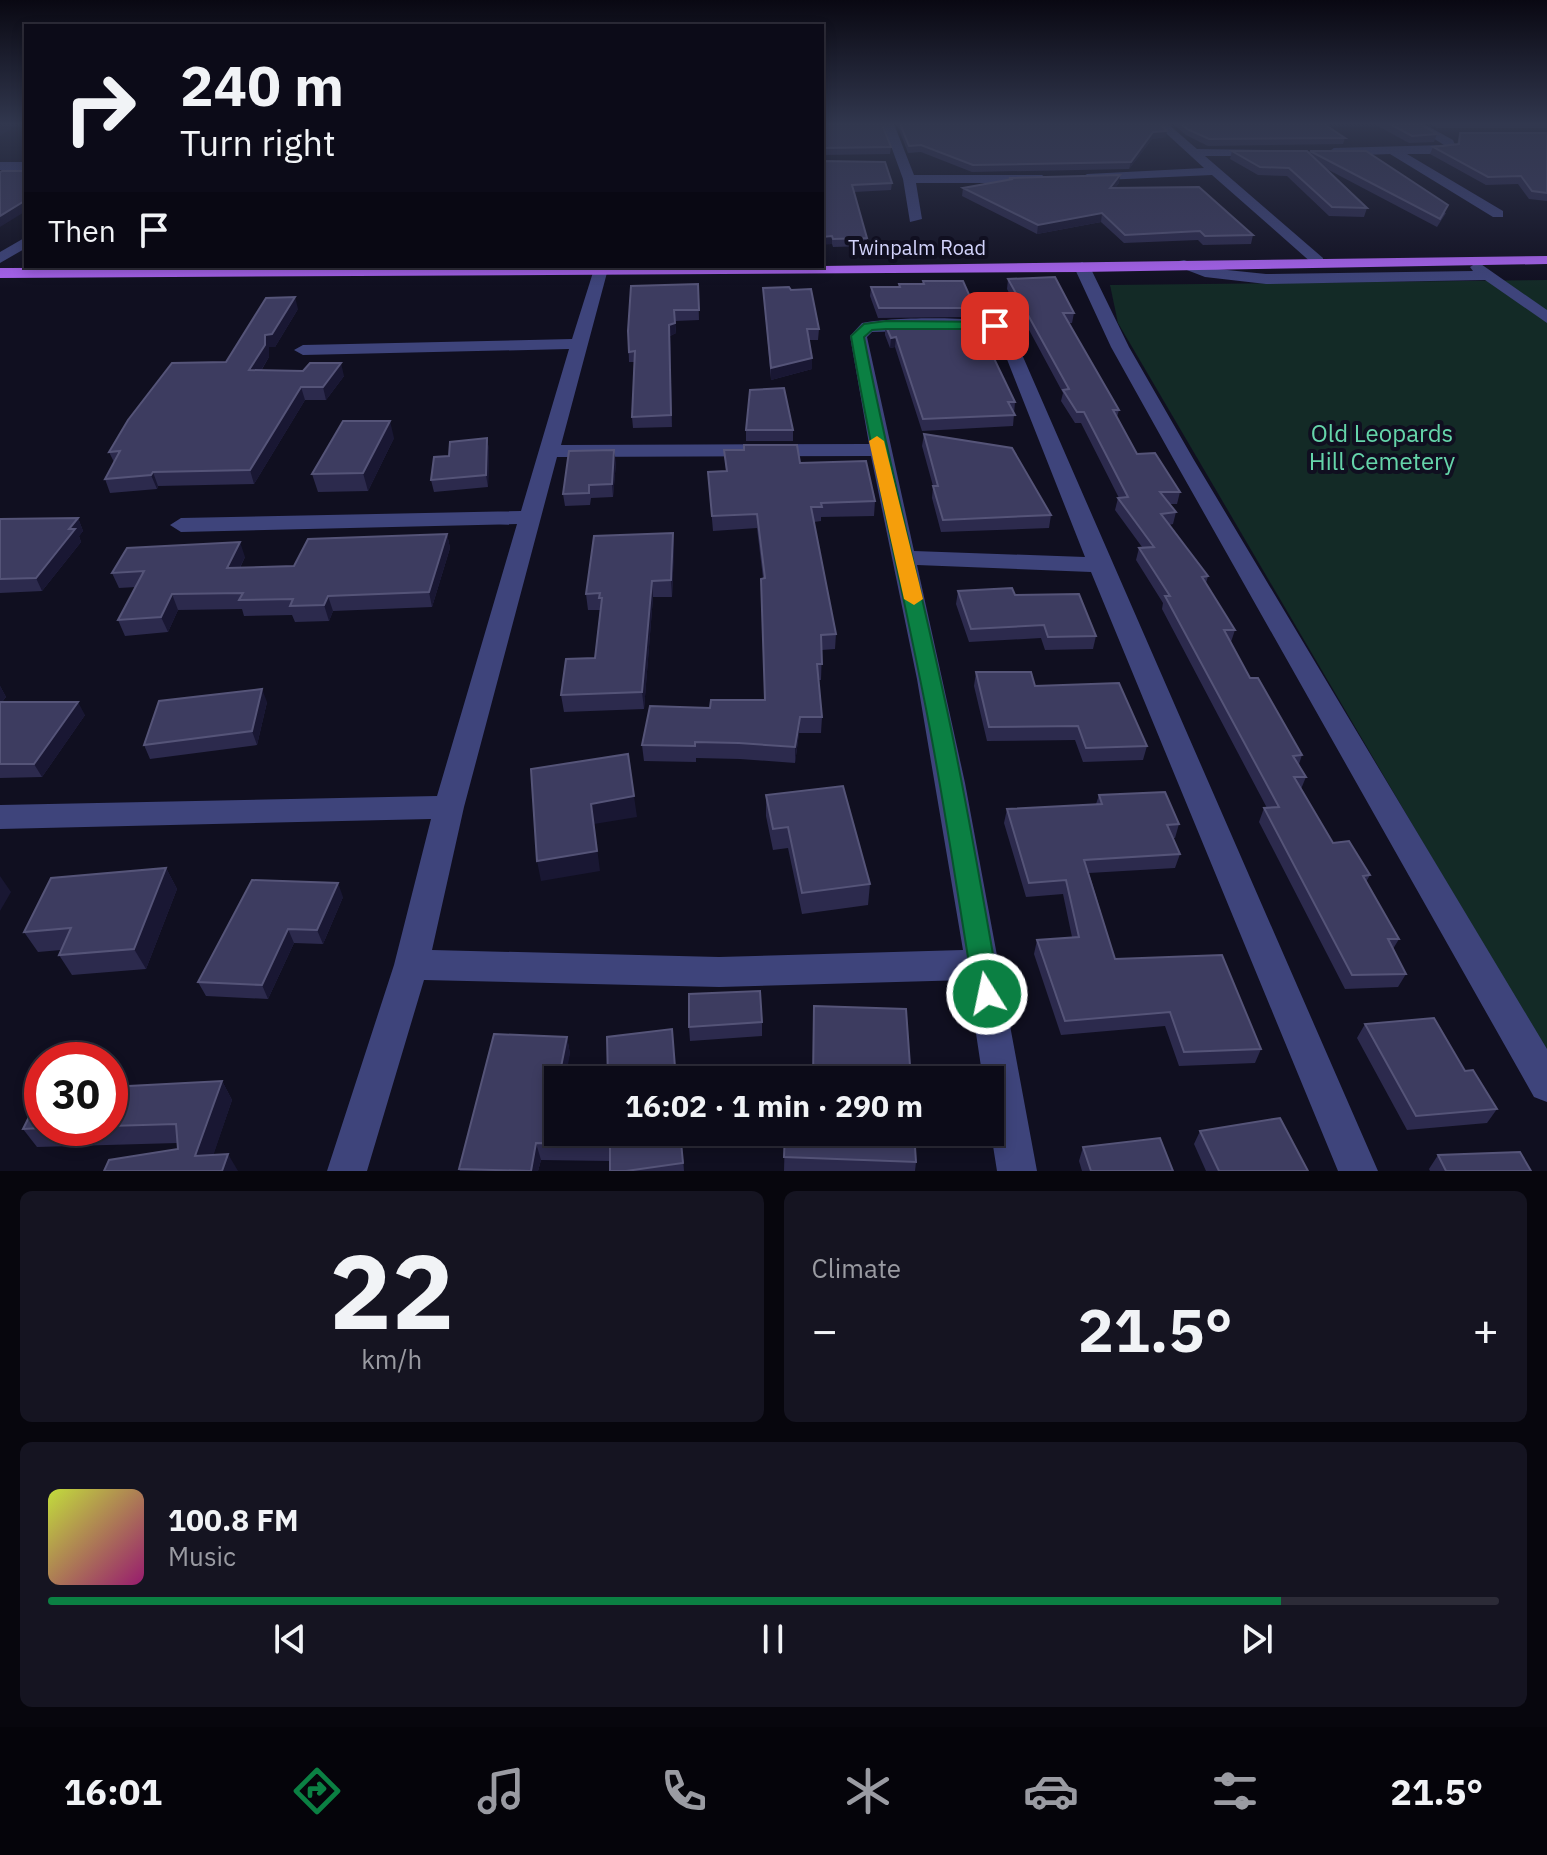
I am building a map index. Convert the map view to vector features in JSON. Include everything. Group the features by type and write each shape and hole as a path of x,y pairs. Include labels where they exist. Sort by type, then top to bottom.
{"main road":[{"name":"Twinpalm Road","path":"0,273 1082,267 1318,261 1547,260"}],"street":[{"path":"915,219 909,179 1049,179"},
{"path":"1222,179 1318,261"},
{"path":"1439,179 1498,214"},
{"path":"0,259 24,242"},
{"path":"1468,260 1547,318"},
{"path":"1184,264 1205,272 1266,279 1489,275"},
{"path":"1082,267 1120,347 1184,460 1547,1084"},
{"path":"347,1171 411,965 449,807 600,269"},
{"path":"1017,1171 954,799 905,558 878,450 858,336 868,327 995,326 1004,331 1100,565 1358,1171"},
{"path":"303,350 578,344"},
{"path":"550,451 878,450"},
{"path":"181,525 529,517"},
{"path":"905,558 1100,565"},
{"path":"0,817 449,807"},
{"path":"411,965 719,972 982,965"}],"green space":[{"name":"Old Leopards Hill Cemetery","path":"1547,280 1547,1054 1118,323 1110,285"}],"building":[{"path":"0,179 24,179 24,201 0,216"},
{"path":"824,179 891,179 892,183 852,185 867,238 833,239 832,236 824,237"},
{"path":"1013,179 1117,179 1110,188 1199,187 1253,235 1205,236 1200,231 1125,235 1102,213 1038,225 963,188"},
{"path":"1301,179 1336,179 1367,208 1332,207"},
{"path":"1363,179 1408,179 1448,205 1440,219"},
{"path":"1523,179 1547,179 1547,193 1532,191"},
{"path":"1055,277 1074,313 1063,313 1119,410 1113,410 1137,454 1155,453 1180,492 1160,492 1176,512 1161,514 1208,576 1202,577 1235,630 1224,630 1250,678 1258,678 1302,755 1293,756 1306,777 1294,777 1333,843 1349,841 1370,875 1363,876 1399,939 1388,939 1406,974 1352,975 1264,808 1279,807 1165,596 1170,596 1139,548 1154,547 1118,498 1128,497 1084,412 1077,412 1063,390 1069,389 1008,279"},
{"path":"923,281 963,281 975,308 879,308 871,287 900,287 899,284 924,284"},
{"path":"698,284 699,310 674,310 675,323 669,325 671,415 632,417 635,351 629,352 631,286"},
{"path":"789,287 791,290 811,289 819,329 807,329 812,358 771,368 763,288"},
{"path":"295,297 272,334 265,335 265,345 249,370 303,371 310,363 341,363 323,387 301,387 250,470 153,472 151,475 105,479 120,451 109,452 128,420 172,363 226,362 266,298"},
{"path":"983,323 994,348 989,348 1015,402 1008,402 1015,415 923,419 896,337 891,338 885,324"},
{"path":"784,388 793,430 746,430 750,390"},
{"path":"343,421 390,421 363,473 312,474"},
{"path":"924,434 1012,448 1051,515 943,520 933,486 938,486"},
{"path":"487,438 486,475 431,480 434,457 449,456 450,442"},
{"path":"744,445 797,445 800,463 866,461 875,501 821,503 822,507 811,507 836,634 821,635 822,664 817,664 822,717 800,717 795,747 695,742 695,746 642,745 650,706 710,708 711,700 765,700 761,579 765,578 757,514 712,516 708,472 727,471 724,450 744,450"},
{"path":"614,450 612,484 589,485 589,493 563,494 569,451"},
{"path":"78,518 69,529 75,529 36,578 0,579 0,519"},
{"path":"673,533 671,580 652,581 642,692 561,695 566,659 595,658 602,598 599,598 600,593 586,594 594,536"},
{"path":"447,534 429,592 328,596 324,605 290,606 293,599 239,600 243,593 172,594 161,617 118,620 144,571 112,573 127,548 240,542 227,568 294,566 308,539"},
{"path":"1012,588 1015,595 1079,594 1096,636 1048,637 1044,625 971,629 958,591"},
{"path":"976,672 1031,672 1035,686 1119,683 1147,746 1086,748 1078,726 989,727"},
{"path":"262,689 252,731 144,745 159,701"},
{"path":"0,702 78,702 34,764 0,764"},
{"path":"628,754 634,796 591,804 597,851 537,861 531,769"},
{"path":"843,786 870,884 802,893 788,827 773,829 766,795"},
{"path":"1165,792 1179,824 1167,825 1180,854 1084,860 1115,959 1222,955 1261,1049 1184,1052 1170,1012 1065,1021 1037,940 1079,937 1066,880 1029,883 1007,809 1102,804 1099,795"},
{"path":"166,868 134,949 59,955 71,928 24,932 51,878"},
{"path":"252,880 338,883 317,930 288,929 262,985 198,982"},
{"path":"760,991 762,1022 689,1027 689,994"},
{"path":"814,1006 906,1009 910,1066 813,1066"},
{"path":"1434,1018 1465,1071 1473,1070 1497,1109 1416,1116 1365,1024"},
{"path":"672,1029 675,1066 608,1066 607,1037"},
{"path":"494,1034 567,1037 561,1066 544,1066 544,1143 536,1143 531,1171 459,1169"},
{"path":"222,1081 195,1156 228,1154 222,1171 104,1171 109,1160 178,1149 176,1124 128,1125 128,1086"},
{"path":"1280,1118 1308,1171 1219,1171 1200,1131"},
{"path":"1160,1138 1173,1171 1091,1171 1083,1147"},
{"path":"610,1146 681,1146 683,1163 610,1171"},
{"path":"784,1146 915,1146 916,1162 784,1157"},
{"path":"1520,1152 1531,1171 1446,1171 1438,1155"}],"slow traffic":[{"path":"877,441 914,599"}],"route":[{"path":"987,994 940,727 905,558 878,450 858,336 868,327 886,325 995,326"}]}
